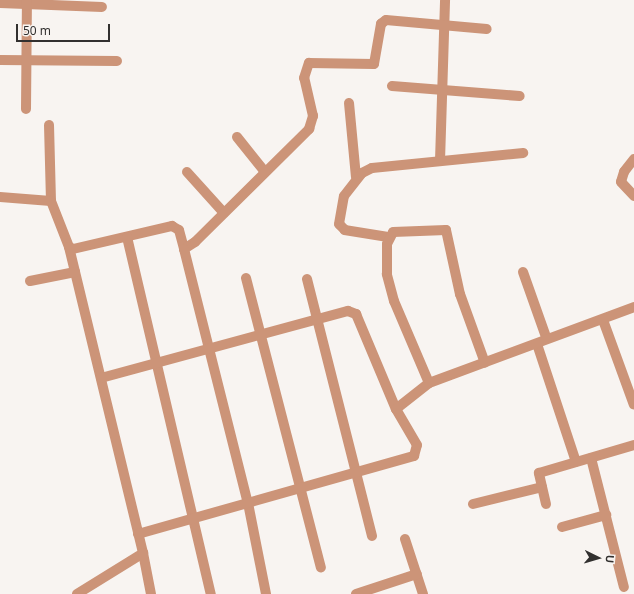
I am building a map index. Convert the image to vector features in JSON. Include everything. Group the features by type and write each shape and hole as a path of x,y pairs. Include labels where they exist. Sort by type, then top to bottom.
{"street":[{"path":"440,161 444,0"},
{"path":"26,2 28,60 26,109"},
{"path":"0,3 26,2 102,6"},
{"path":"184,248 224,213 312,123 304,78 309,63 374,64 380,24 386,20 487,29"},
{"path":"0,60 117,61"},
{"path":"392,86 442,93 520,96"},
{"path":"350,103 356,177"},
{"path":"49,125 51,202 69,247 143,553 151,594"},
{"path":"237,137 265,172"},
{"path":"388,237 341,228 339,214 344,196 356,177 372,168 523,153"},
{"path":"634,159 624,172 621,182 634,196"},
{"path":"187,172 224,213"},
{"path":"0,197 51,202"},
{"path":"69,247 127,237 172,226 179,230 248,503 266,594"},
{"path":"429,383 394,301 387,274 388,237 393,232 446,230 460,294 485,362"},
{"path":"127,237 154,364 211,594"},
{"path":"30,281 75,272"},
{"path":"523,272 546,337"},
{"path":"246,278 262,334 321,566"},
{"path":"307,279 316,320 372,536"},
{"path":"396,409 429,383 537,344 546,337 603,320 634,307"},
{"path":"101,378 154,364 209,346 262,334 348,311 356,314 396,409 417,450 414,456 356,474 138,534"},
{"path":"603,320 634,405"},
{"path":"537,344 576,462"},
{"path":"546,504 539,473 634,445"},
{"path":"591,458 624,587"},
{"path":"474,504 542,487"},
{"path":"562,527 606,515"},
{"path":"405,539 423,594"},
{"path":"77,594 143,553"},
{"path":"356,594 417,574"}]}
